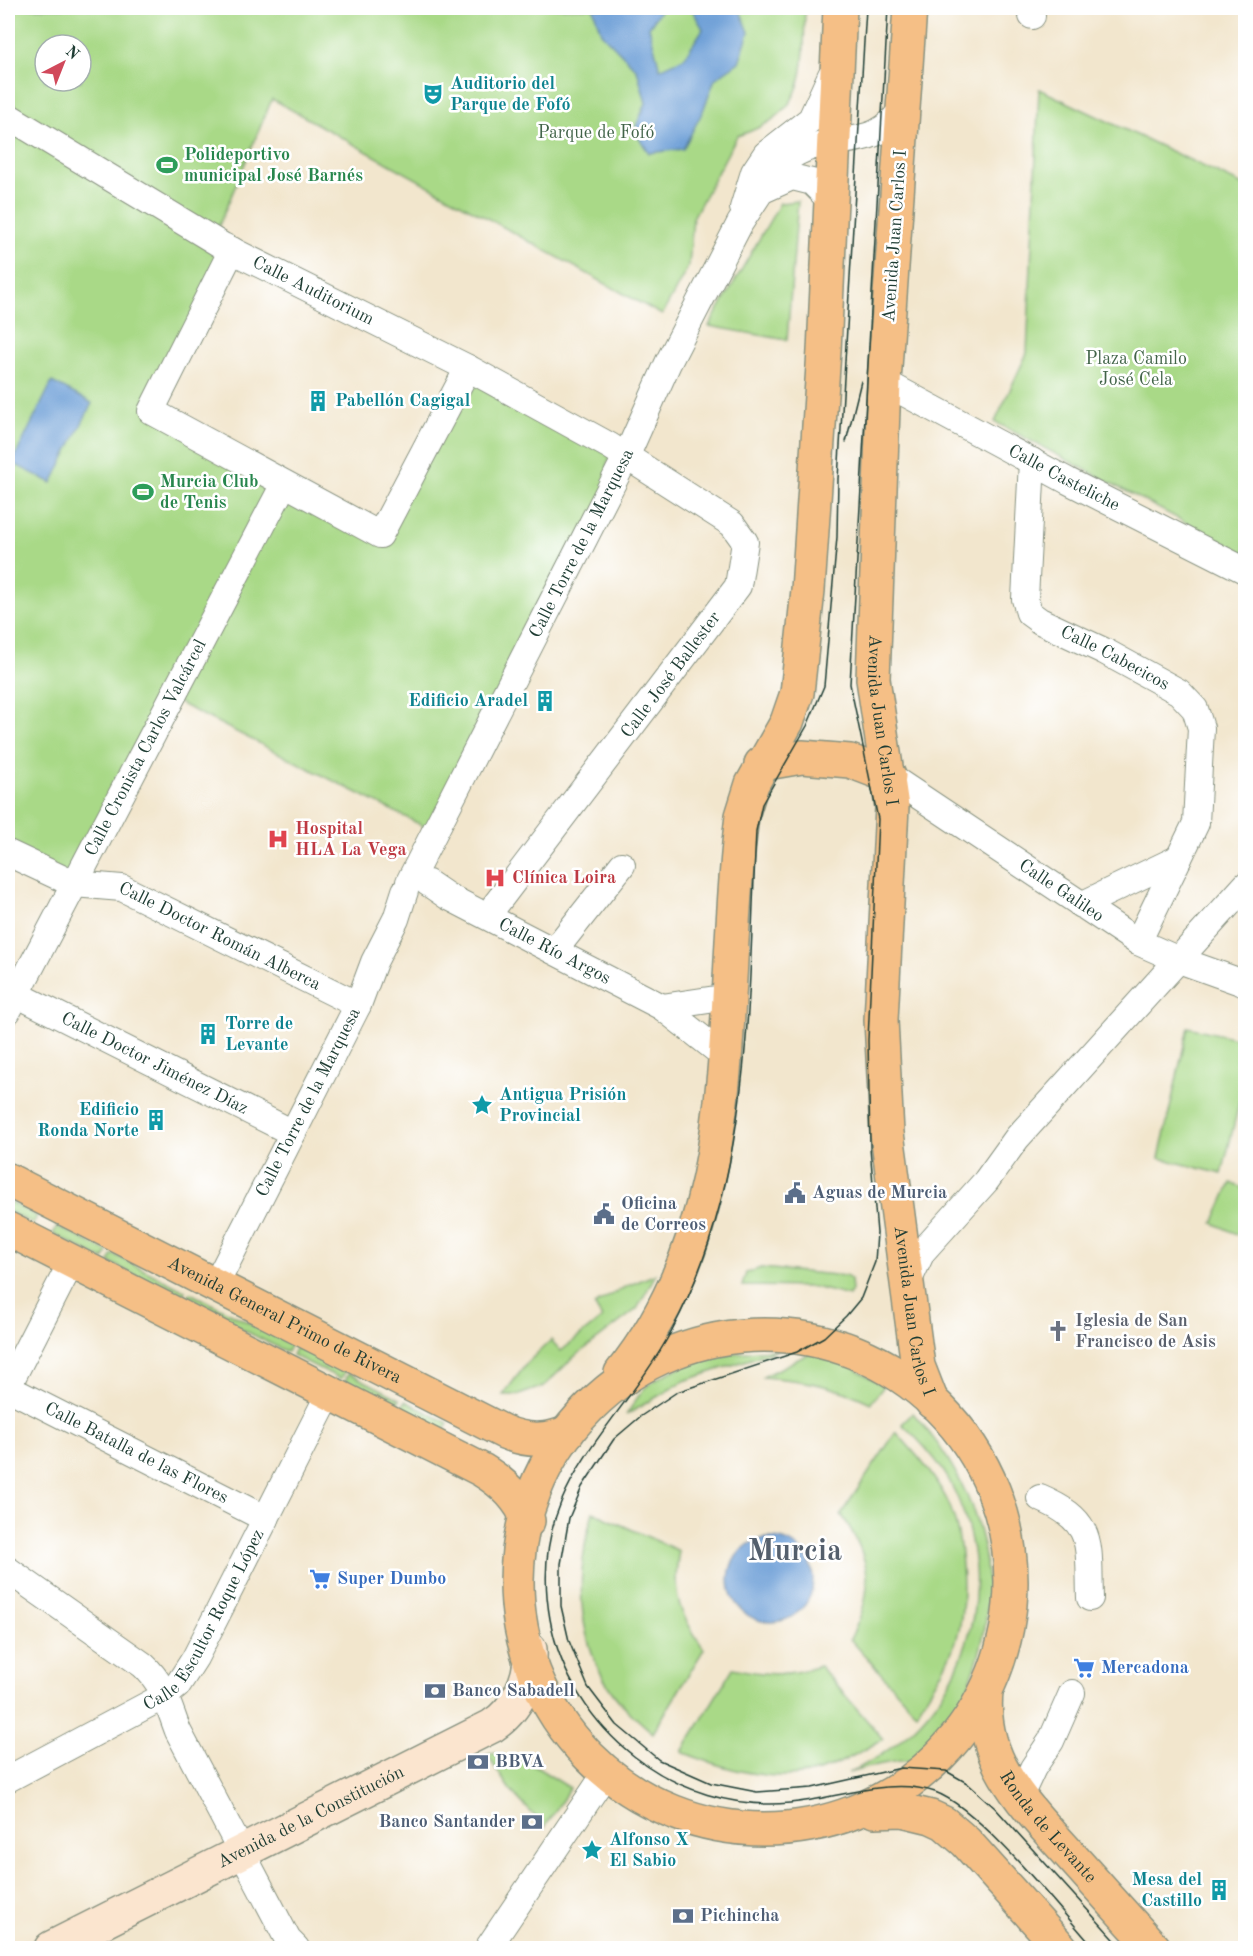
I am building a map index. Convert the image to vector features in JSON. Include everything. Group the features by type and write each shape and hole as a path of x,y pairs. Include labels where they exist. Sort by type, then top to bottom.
{"main road":[{"path":"606,1391 650,1330 682,1265 695,1228 714,1158 727,1058 742,816 761,764 787,722 797,693 809,566 840,8"},
{"name":"Avenida Juan Carlos I","path":"910,8 884,382 873,679 892,807 881,1020 887,1133 920,1375 932,1402 947,1425"},
{"path":"761,764 802,757 850,761 889,776"},
{"name":"Avenida General Primo de Rivera","path":"8,1180 512,1435 542,1439 568,1432"},
{"path":"8,1229 494,1477 517,1499 528,1521"},
{"path":"791,1331 834,1340 882,1362 915,1388 947,1425 983,1485 1002,1543 1006,1594 1000,1646 987,1688 972,1720 942,1764 906,1793 873,1811 837,1823 776,1831 733,1828 660,1806 608,1770 587,1751 556,1709 544,1686 530,1649 522,1611 520,1585 528,1521 543,1475 580,1416 606,1391 646,1363 689,1343 739,1332 791,1331"},
{"name":"Avenida de la Constitución","path":"51,1948 498,1722 515,1705 522,1690 529,1668 530,1649"},
{"name":"Ronda de Levante","path":"987,1688 985,1708 990,1741 1000,1768 1019,1798 1154,1948"},
{"path":"873,1811 902,1810 944,1823 966,1842 1061,1948"}],"street":[{"name":"Calle Torre de la Marquesa","path":"740,223 754,172 766,154 811,118 826,90 838,57"},
{"name":"Calle Torre de la Marquesa","path":"215,1286 358,1005 374,962 396,919 422,887 435,832 626,457 668,363 740,223 780,166 792,155 817,145 881,132 897,118 905,104"},
{"name":"Calle Auditorium","path":"8,116 232,250 468,368 626,457"},
{"path":"761,191 785,179 804,178 822,190 831,201"},
{"path":"232,250 151,411 380,535 468,368"},
{"name":"Calle Casteliche","path":"884,382 1245,571"},
{"name":"Calle José Ballester","path":"487,916 738,586 745,542 732,524 626,457"},
{"name":"Calle Cabecicos","path":"1032,460 1025,599 1029,613 1040,621 1104,651 1179,692 1195,710 1201,728 1196,823 1138,942"},
{"name":"Calle Cronista Carlos Valcárcel","path":"10,998 74,884 284,484"},
{"name":"Calle Galileo","path":"889,776 1138,942 1245,984"},
{"path":"8,853 74,884"},
{"path":"1081,904 1179,858"},
{"path":"554,951 621,865"},
{"name":"Calle Doctor Román Alberca","path":"74,884 122,888 358,1005"},
{"path":"907,1284 922,1252 986,1181 1017,1138 1245,885"},
{"name":"Calle Río Argos","path":"422,887 487,916 662,1007 727,1058"},
{"path":"662,1007 729,997"},
{"name":"Calle Doctor Jiménez Díaz","path":"10,998 293,1133"},
{"path":"8,1387 72,1261"},
{"name":"Calle Batalla de las Flores","path":"8,1387 266,1519"},
{"name":"Calle Escultor Roque López","path":"8,1779 166,1695 186,1675 330,1392"},
{"path":"1040,1498 1074,1516 1084,1530 1088,1545 1090,1598"},
{"path":"8,1570 143,1665 156,1677 166,1695 178,1731 288,1940 296,1948"},
{"path":"1019,1798 1033,1768 1051,1742 1072,1693"},
{"path":"488,1948 608,1770"}],"green space":[{"name":"Parque de Fofó","path":"8,8 805,8 804,52 798,87 790,102 778,115 761,127 737,136 693,218 689,265 662,315 272,99 217,230 223,246 152,411 380,535 468,368 616,450 607,464 611,485 435,832 171,699 74,884 8,853"},
{"name":"Plaza Camilo José Cela","path":"1039,89 1245,186 1245,554 995,422 1027,353"},
{"path":"798,201 787,340 709,326 780,203"},
{"path":"1188,1027 1245,1040 1245,1079 1222,1174 1159,1158"},
{"path":"1231,1183 1245,1189 1245,1238 1213,1223"},
{"path":"8,1201 37,1216 33,1224 8,1211"},
{"path":"57,1226 108,1252 104,1260 53,1234"},
{"path":"113,1254 185,1291 181,1299 109,1262"},
{"path":"761,1268 846,1276 851,1280 852,1291 849,1296 814,1287 742,1286 746,1273"},
{"path":"656,1274 637,1309 574,1357 544,1386 519,1395 503,1395 527,1363 551,1340 561,1351 602,1318 594,1305 625,1287"},
{"path":"190,1293 291,1344 287,1352 186,1301"},
{"path":"296,1347 345,1371 341,1379 292,1355"},
{"path":"778,1350 684,1381 626,1415 648,1385 677,1368 727,1354"},
{"path":"812,1352 851,1366 884,1386 871,1403 845,1392 819,1385 763,1377"},
{"path":"349,1373 400,1399 396,1407 345,1381"},
{"path":"405,1401 448,1423 444,1431 401,1409"},
{"path":"913,1413 938,1445 959,1478 974,1513 984,1549 988,1586 985,1623 977,1661 962,1700 933,1748 918,1760 888,1763 848,1773 888,1750 921,1721 947,1687 965,1649 974,1608 975,1566 967,1523 944,1472 902,1424"},
{"path":"896,1432 917,1456 946,1498 957,1529 962,1568 962,1608 956,1641 933,1687 916,1713 850,1639 864,1605 867,1575 859,1546 841,1514"},
{"path":"593,1512 679,1551 676,1580 679,1603 688,1624 704,1649 653,1733 612,1693 597,1666 589,1645 584,1623 582,1579 587,1534"},
{"path":"820,1666 883,1739 830,1767 793,1776 755,1774 736,1770 682,1752 733,1668 777,1674"},
{"path":"492,1753 528,1762 570,1788 545,1827 510,1790 487,1755"}],"water":[{"path":"593,8 662,8 649,27 660,69 684,58 703,29 691,8 739,8 749,32 739,62 715,79 703,111 683,149 649,153 634,131 646,103 637,70 601,33"},
{"path":"52,382 92,403 52,483 12,463"},
{"path":"771,1538 787,1541 801,1550 810,1564 813,1580 810,1596 801,1610 787,1619 771,1622 755,1619 741,1610 732,1596 729,1580 732,1564 741,1550 755,1541"}],"tram line":[{"path":"866,8 838,479 837,537 824,686 807,726 762,804 756,831 751,958 741,1086 732,1150 718,1212 699,1272 672,1330 650,1366 582,1462 564,1496 551,1532 546,1573 550,1619 561,1659 580,1696 605,1729 635,1757 669,1779 707,1794 748,1803 808,1801 881,1787 900,1786 935,1792 953,1802 996,1838 1094,1948"},
{"path":"888,8 850,684 878,819 868,1040 870,1147 877,1233 875,1262 861,1298 824,1337 797,1352 677,1392 641,1416 614,1439 582,1487 569,1518 561,1564 561,1606 569,1641 588,1687 617,1725 659,1760 711,1783 757,1792 812,1788 901,1768 946,1771 967,1783 995,1808 1122,1948"},
{"path":"846,442 861,381"}],"place":[{"name":"Auditorio del Parque de Fofó","path":"433,94"},
{"name":"Polideportivo municipal José Barnés","path":"167,165"},
{"name":"Pabellón Cagigal","path":"318,401"},
{"name":"Murcia Club de Tenis","path":"143,492"},
{"name":"Edificio Aradel","path":"545,701"},
{"name":"Hospital HLA La Vega","path":"278,839"},
{"name":"Clínica Loira","path":"495,878"},
{"name":"Torre de Levante","path":"208,1034"},
{"name":"Antigua Prisión Provincial","path":"482,1105"},
{"name":"Edificio Ronda Norte","path":"156,1120"},
{"name":"Aguas de Murcia","path":"795,1193"},
{"name":"Oficina de Correos","path":"604,1214"},
{"name":"Iglesia de San Francisco de Asis","path":"1058,1331"},
{"name":"Super Dumbo","path":"320,1579"},
{"name":"Mercadona","path":"1084,1668"},
{"name":"Banco Sabadell","path":"435,1691"},
{"name":"BBVA","path":"478,1762"},
{"name":"Banco Santander","path":"532,1822"},
{"name":"Alfonso X El Sabio","path":"592,1850"},
{"name":"Mesa del Castillo","path":"1219,1890"},
{"name":"Pichincha","path":"683,1916"}],"district":[{"name":"Murcia","path":"795,1552"}]}
